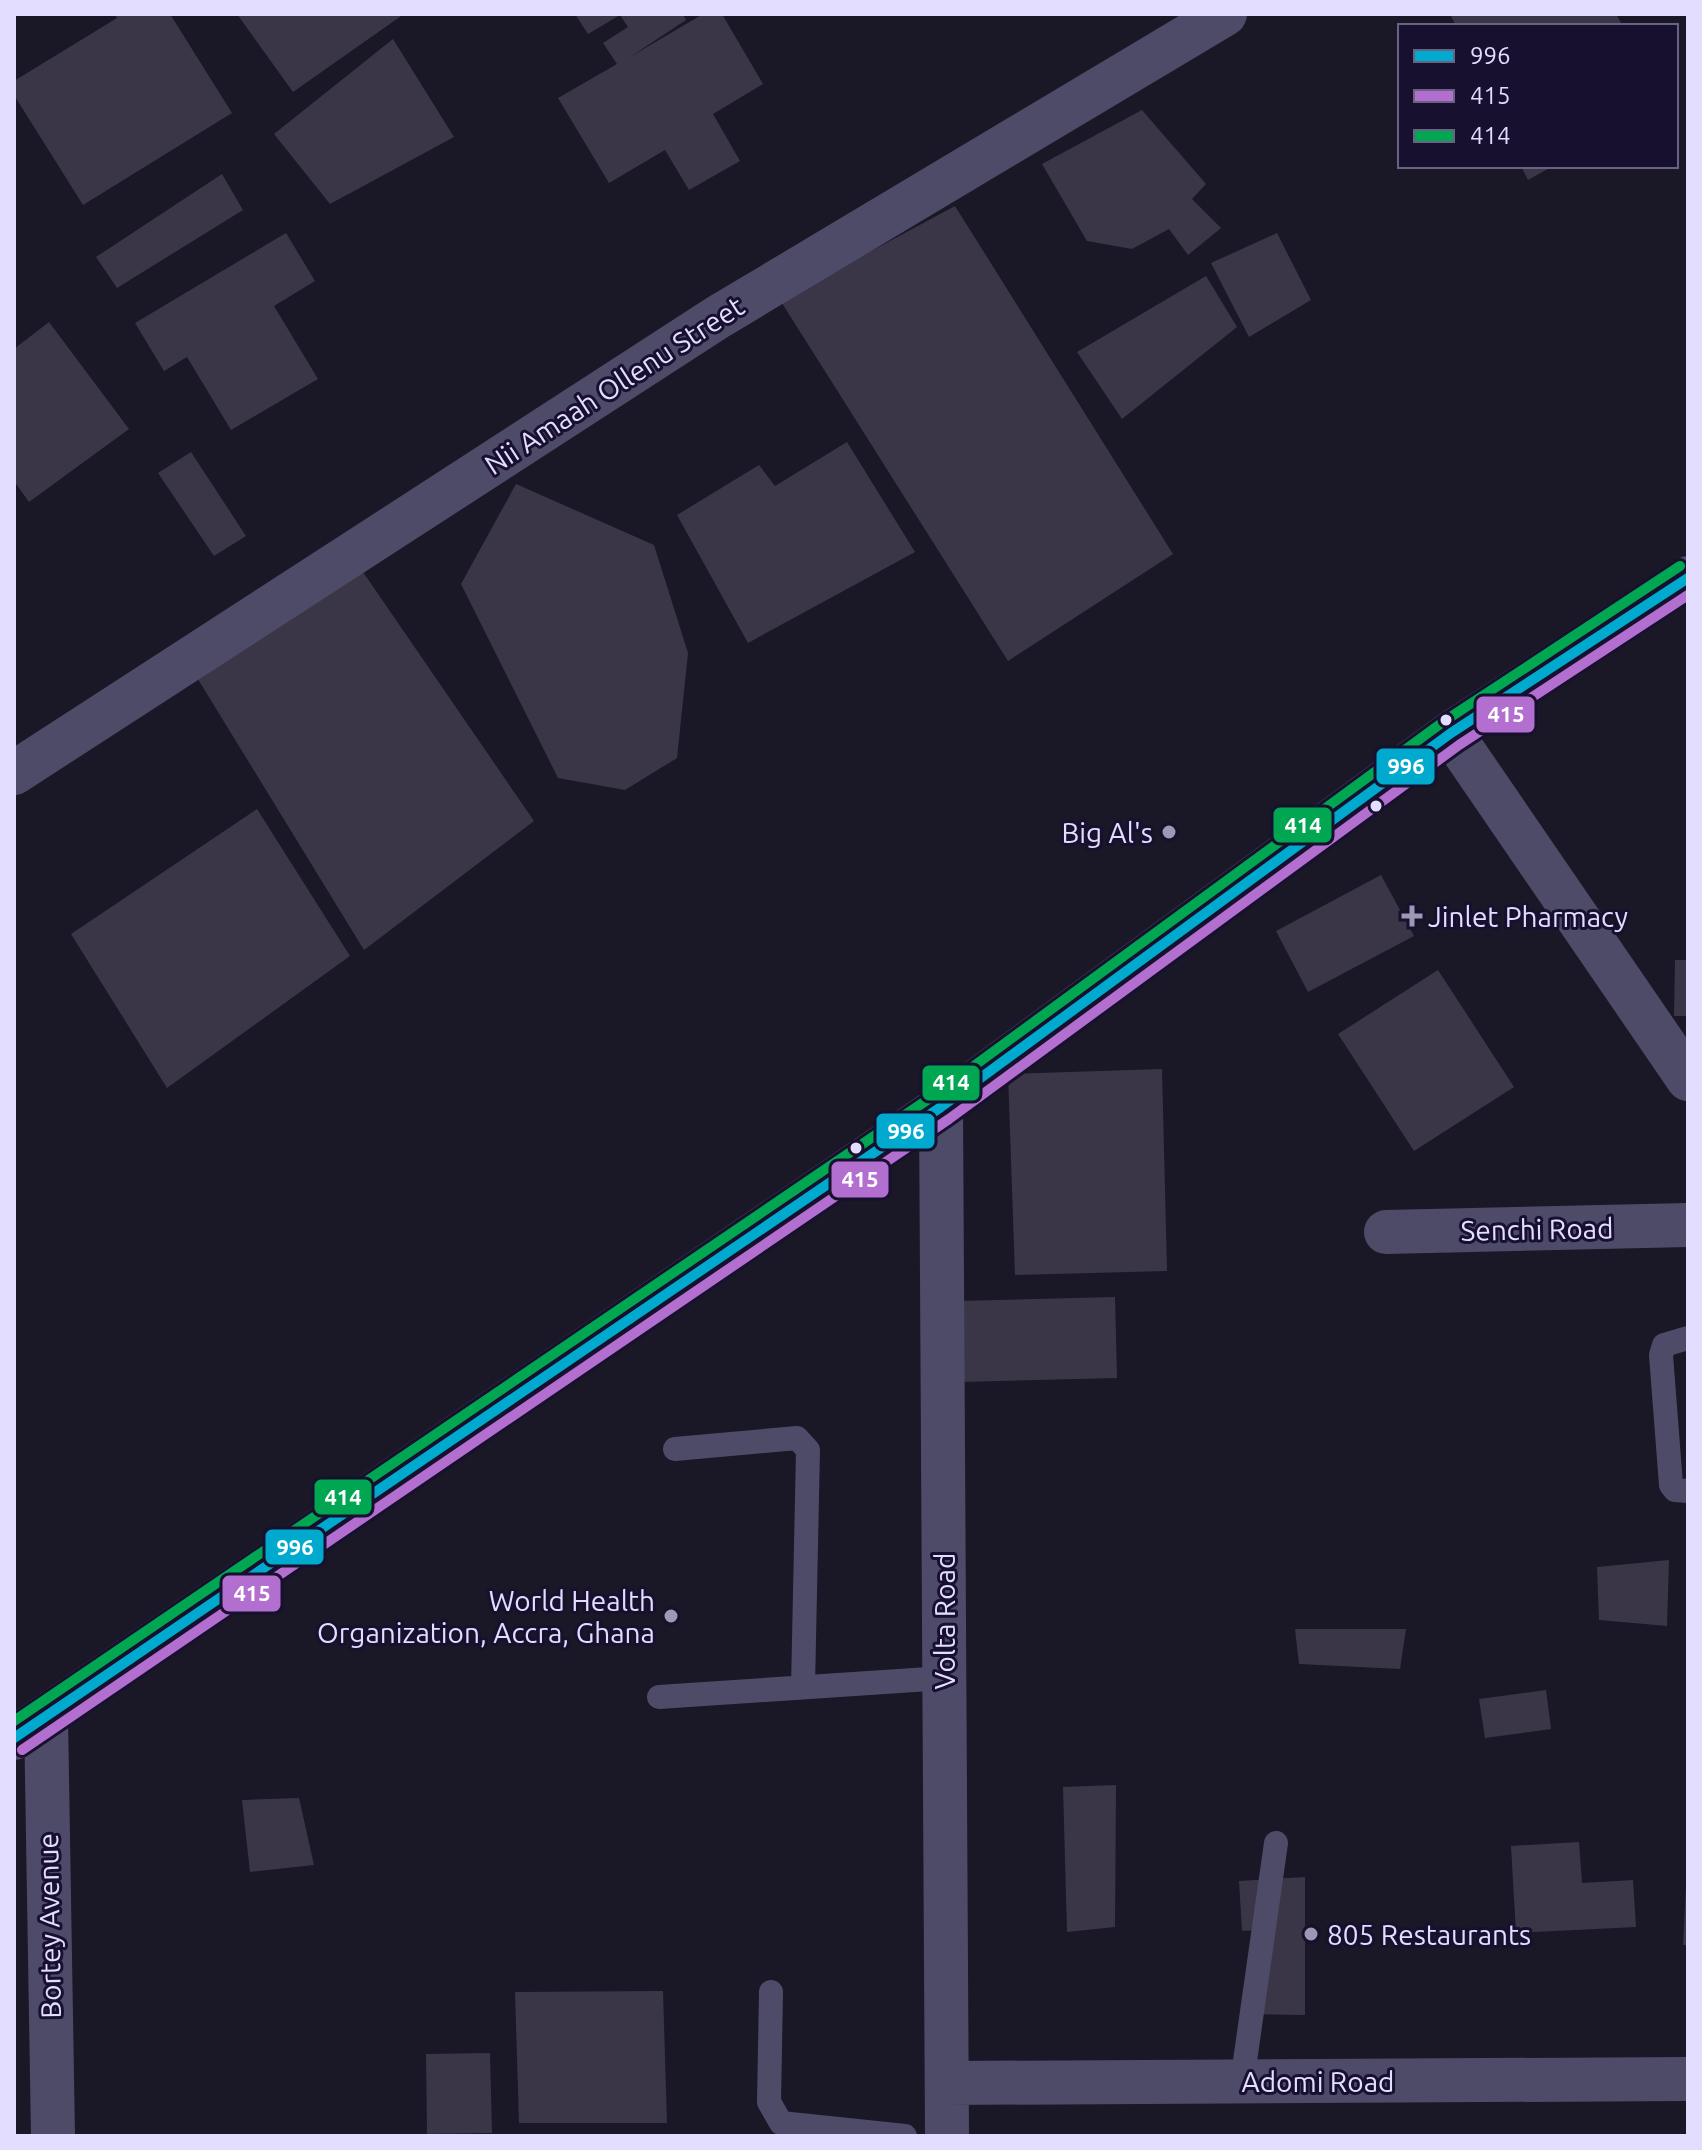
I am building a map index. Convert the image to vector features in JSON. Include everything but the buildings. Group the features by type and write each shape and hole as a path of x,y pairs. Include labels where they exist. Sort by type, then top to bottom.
{"street":[{"name":"Nii Amaah Ollenu Street","path":"14,773 718,317 1225,14"},
{"path":"30,1728 941,1107 1451,733 1688,578"},
{"path":"1451,733 1688,1079"},
{"name":"Volta Road","path":"941,1107 947,2136"},
{"name":"Senchi Road","path":"1386,1232 1688,1225"},
{"name":"Bortey Avenue","path":"30,1728 53,2136"},
{"name":"Adomi Road","path":"947,2083 1688,2079"}],"lane":[{"path":"1688,1338 1664,1345 1661,1355 1671,1485 1675,1490 1688,1491"},
{"path":"675,1449 797,1438 808,1450 803,1687"},
{"path":"659,1697 944,1678"},
{"path":"1242,2082 1276,1843"},
{"path":"771,1992 769,2102 781,2123 905,2136"}],"transit line":[{"name":"414","path":"14,1721 933,1096 1443,722 1680,566"},
{"name":"996","path":"14,1738 941,1107 1451,733 1688,578"},
{"name":"415","path":"22,1750 949,1119 1459,745 1688,595"}],"place":[{"name":"Big Al's","path":"1169,832"},
{"name":"Jinlet Pharmacy","path":"1412,916"},
{"name":"World Health Organization, Accra, Ghana","path":"671,1616"},
{"name":"805 Restaurants","path":"1311,1934"}]}
